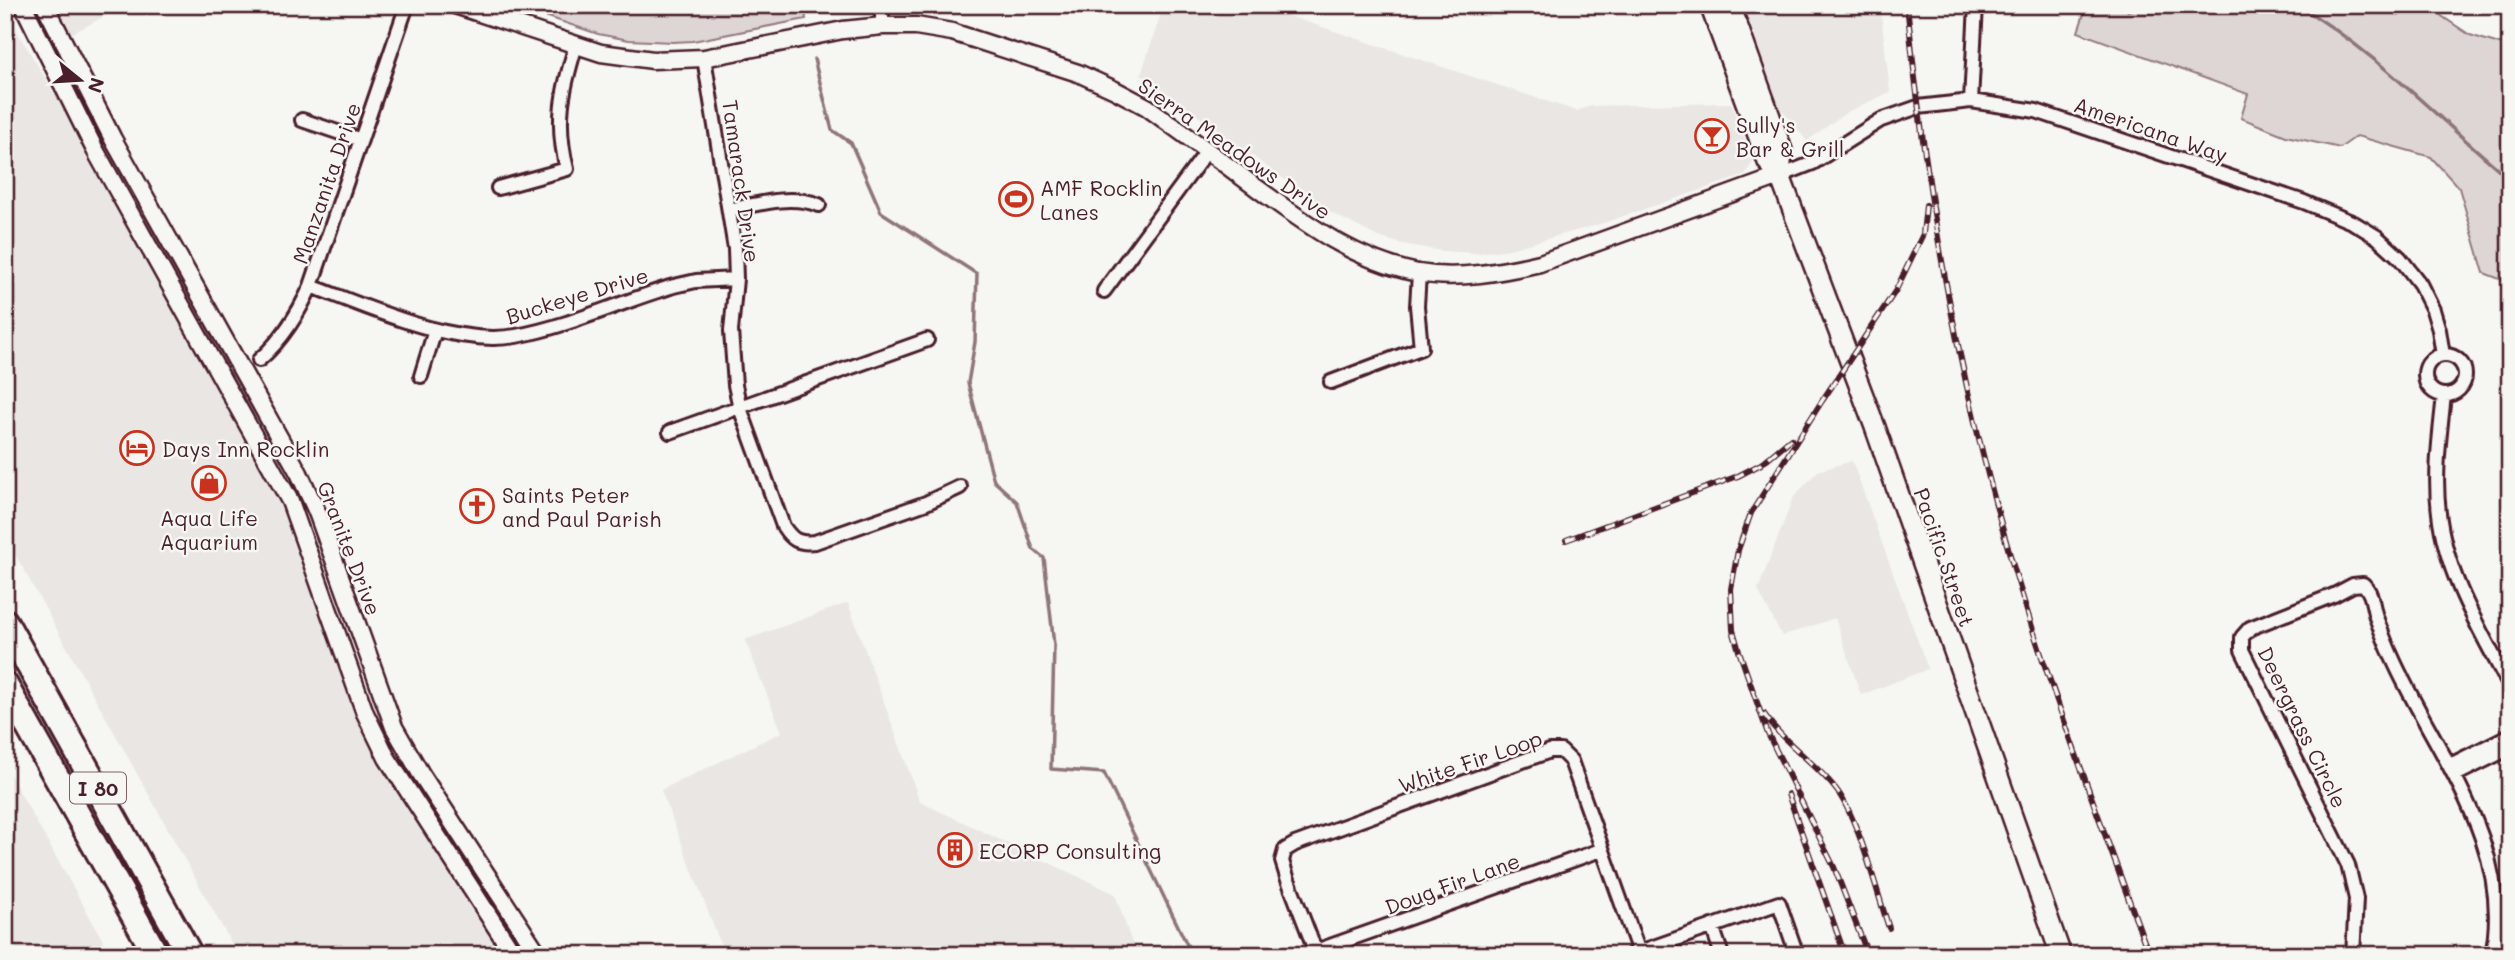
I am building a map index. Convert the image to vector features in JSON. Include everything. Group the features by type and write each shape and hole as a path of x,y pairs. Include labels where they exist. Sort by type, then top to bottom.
{"highway":[{"name":"I 80","path":"5,622 190,955"},
{"name":"I 80","path":"5,685 156,955"}],"main road":[{"name":"Pacific Street","path":"1710,5 1768,162 1780,176 1875,427 2061,955"},
{"name":"Pacific Street","path":"1730,5 1782,150 1780,176"}],"street":[{"name":"Granite Drive","path":"23,5 82,126 290,501 365,713 387,758 514,955"},
{"name":"Granite Drive","path":"45,5 90,96 299,473 317,512 385,705 399,737 539,955"},
{"name":"Manzanita Drive","path":"259,360 289,328 311,286 407,5"},
{"name":"Sierra Meadows Drive","path":"455,5 576,46 636,59 704,58 829,33 882,26 916,26 952,32 1078,74 1115,90 1147,107 1322,235 1374,260 1419,273 1466,275 1505,271 1540,263 1780,176"},
{"path":"882,5 882,26"},
{"path":"1971,101 1976,5"},
{"path":"498,188 567,169 561,148 560,107 576,46"},
{"name":"Tamarack Drive","path":"704,58 735,249 736,279 731,357 740,408 783,526 796,541 803,543 822,540 926,503 960,487"},
{"name":"Americana Way","path":"1780,176 1812,163 1859,132 1901,111 1929,104 1971,101 2036,111 2304,202 2354,223 2393,251 2420,284 2433,310 2443,355"},
{"path":"302,120 361,140"},
{"path":"1104,291 1207,150"},
{"path":"729,210 785,200 809,201 819,205"},
{"path":"1331,382 1421,348 1417,306 1419,273"},
{"name":"Buckeye Drive","path":"311,286 435,330 475,337 515,336 564,323 674,286 696,281 736,279"},
{"path":"421,376 435,330"},
{"path":"670,432 927,340"},
{"path":"2443,355 2451,356 2460,362 2465,377 2457,391 2444,395 2431,389 2425,373 2430,362 2443,355"},
{"path":"2444,395 2437,472 2442,533 2464,598 2510,687"},
{"name":"Deergrass Circle","path":"2353,955 2356,899 2348,865 2242,650 2242,637 2250,628 2334,595 2353,584 2363,584 2369,590 2375,614 2393,659 2476,819 2491,861 2496,910 2492,955"},
{"path":"2452,770 2510,735"},
{"path":"2452,770 2510,748"},
{"name":"White Fir Loop","path":"1317,953 1282,861 1285,850 1308,839 1550,751 1562,751 1571,761 1637,954"},
{"name":"Doug Fir Lane","path":"1317,953 1601,850"},
{"path":"1637,954 1779,903 1797,955"},
{"path":"1712,926 1722,955"}],"shaded area":[{"path":"5,5 18,33 296,494 363,680 405,763 528,955 238,955 5,536"},
{"path":"52,5 126,5 65,37"},
{"path":"513,5 804,5 806,19 693,41 629,40 598,34"},
{"path":"1164,5 1255,5 1576,111 1591,106 1731,103 1753,161 1745,175 1597,225 1509,249 1479,253 1442,251 1403,244 1378,237 1326,210 1141,74"},
{"path":"1741,5 1880,5 1890,92 1847,112 1807,141 1775,101"},
{"path":"2087,5 2425,5 2470,35 2509,47 2510,283 2484,273 2459,188 2431,157 2357,136 2340,148 2286,136 2241,118 2248,94 2078,32"},
{"path":"1852,461 1928,669 1861,695 1835,618 1782,636 1758,590 1793,498 1818,471"},
{"path":"848,603 920,802 1115,894 1136,955 725,955 661,790 782,732 745,640"},
{"path":"5,766 111,955 5,955"}],"waterway":[{"path":"801,5 803,13"},
{"path":"2123,5 2128,10 2141,5"},
{"path":"2297,5 2326,23 2381,65 2510,179"},
{"path":"814,59 832,130 851,143 881,212 977,274 975,342 968,383 994,481 1017,502 1033,549 1044,558 1054,645 1051,769 1104,773 1192,955"}],"railway":[{"path":"1907,5 1926,165 1939,244 1954,324 1990,481 2011,559 2048,676 2149,955"},
{"path":"1868,955 1834,867 1768,734 1733,630 1731,589 1738,550 1751,513 1896,290 1923,234 1926,205"},
{"path":"1566,540 1738,476 1761,464 1791,439"},
{"path":"1764,714 1781,735 1830,782 1846,805 1889,928"},
{"path":"1788,794 1845,955"}],"place":[{"name":"Sully's Bar & Grill","path":"1712,136"},
{"name":"AMF Rocklin Lanes","path":"1016,199"},
{"name":"Days Inn Rocklin","path":"137,448"},
{"name":"Aqua Life Aquarium","path":"209,483"},
{"name":"Saints Peter and Paul Parish","path":"477,506"},
{"name":"ECORP Consulting","path":"955,850"}]}
